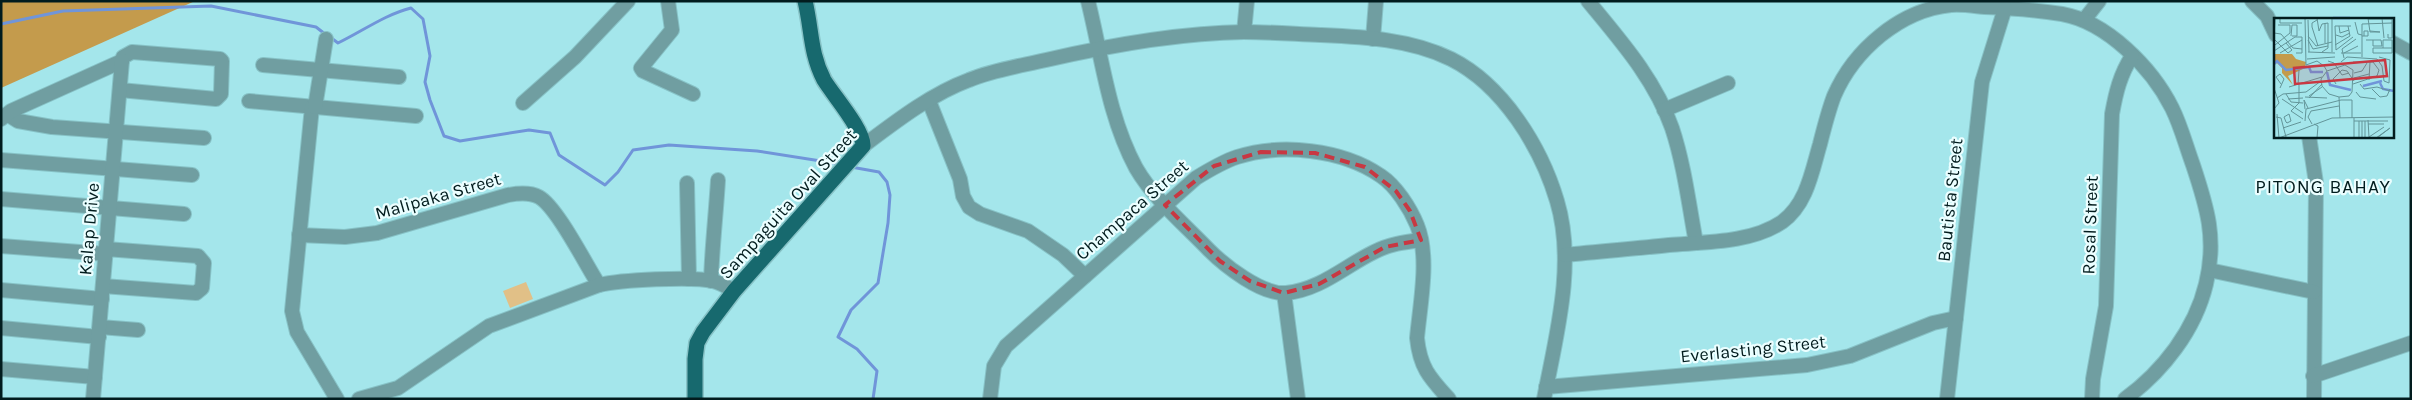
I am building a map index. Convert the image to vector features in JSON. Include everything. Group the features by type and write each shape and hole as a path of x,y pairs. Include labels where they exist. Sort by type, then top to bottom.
{"main road":[{"path":"805,1 816,61 825,81 858,132 863,146"},
{"name":"Sampaguita Oval Street","path":"691,397 698,343 711,320 734,291 863,146"}],"street":[{"path":"523,103 575,57 628,1"},
{"path":"668,1 672,30 641,68 643,71 693,94"},
{"path":"1088,1 1098,49 1128,150 1137,169 1165,205 1220,261 1250,281 1284,293 1319,284 1385,247 1401,242 1421,240"},
{"path":"1244,32 1247,1"},
{"path":"1373,39 1376,1"},
{"path":"1588,1 1636,62 1664,110 1676,144 1696,243"},
{"path":"1916,1 1928,10"},
{"path":"2084,20 2099,1"},
{"path":"2252,1 2274,18"},
{"path":"1564,255 1696,243 1749,235 1780,223 1791,214 1808,186 1829,111 1844,78 1878,37 1907,19 1928,10 1952,5 2062,14 2084,20 2105,32 2146,69 2165,95 2183,135 2208,211 2211,246 2209,270 2200,302 2190,327 2162,365 2147,381 2125,399"},
{"name":"Bautista Street","path":"1947,399 1982,82 2005,8"},
{"name":"Sampaguita Oval Street","path":"863,146 929,101 957,85 985,74 1098,49 1161,39 1244,32 1373,39 1417,46 1454,61 1474,75 1501,100 1522,128 1543,162 1550,180 1562,220 1564,255 1562,292 1545,393"},
{"path":"326,39 314,107 292,311 294,323 337,399"},
{"path":"2394,44 2411,53"},
{"path":"4,116 122,62 123,57 132,52 220,58 223,64 220,94 216,99 120,90"},
{"name":"Rosal Street","path":"2092,399 2093,379 2106,306 2112,114 2121,73 2132,56"},
{"name":"Kalap Drive","path":"94,399 122,62"},
{"path":"263,65 399,77"},
{"path":"1664,110 1728,83"},
{"path":"249,101 416,116"},
{"path":"929,101 960,178 963,196 969,207 980,214 1018,226 1033,234 1063,255 1085,276"},
{"path":"4,116 18,121 52,127 204,138"},
{"path":"2309,138 2316,183 2314,399"},
{"name":"Champaca Street","path":"990,399 994,366 1006,346 1196,178 1214,166 1237,157 1261,152 1288,150 1315,153 1365,167 1382,177 1396,190 1410,211 1423,250 1417,338 1418,352 1427,375 1449,399"},
{"path":"1,160 192,175"},
{"path":"711,280 718,180"},
{"path":"687,183 689,280"},
{"name":"Malipaka Street","path":"299,234 360,236 508,194 534,194 541,198 553,211 599,285"},
{"path":"1,199 184,214"},
{"path":"1,246 198,256 204,263 202,288 196,293 1,290"},
{"path":"2209,270 2314,292"},
{"path":"359,399 398,388 489,326 599,285 616,282 711,280 734,291"},
{"path":"1284,293 1298,399"},
{"name":"Everlasting Street","path":"1545,393 1807,365 1850,356 1933,322 1956,318"},
{"path":"1,328 99,332 138,330"},
{"path":"2314,376 2411,343"},
{"path":"1,369 95,377"}],"highlighted area":[{"path":"1261,152 1315,153 1365,167 1396,191 1410,211 1421,240 1385,247 1319,284 1284,293 1250,281 1220,261 1165,205 1214,166"}],"shaded area":[{"path":"1,1 195,1 1,88"},
{"path":"526,282 533,299 510,308 503,291"}],"waterway":[{"path":"1,24 63,11 211,6 316,27 325,34"},
{"path":"330,37 338,43 383,19 411,8 423,19 430,56 425,82 444,136 460,141 529,130 550,133 559,155 605,185 618,172 633,150 669,145 757,151 840,164"},
{"path":"851,167 879,172 887,182 890,195 888,223 878,283 851,310 838,337 857,349 877,371 873,399"}],"district":[{"name":"PITONG BAHAY","path":"2323,187"}]}
